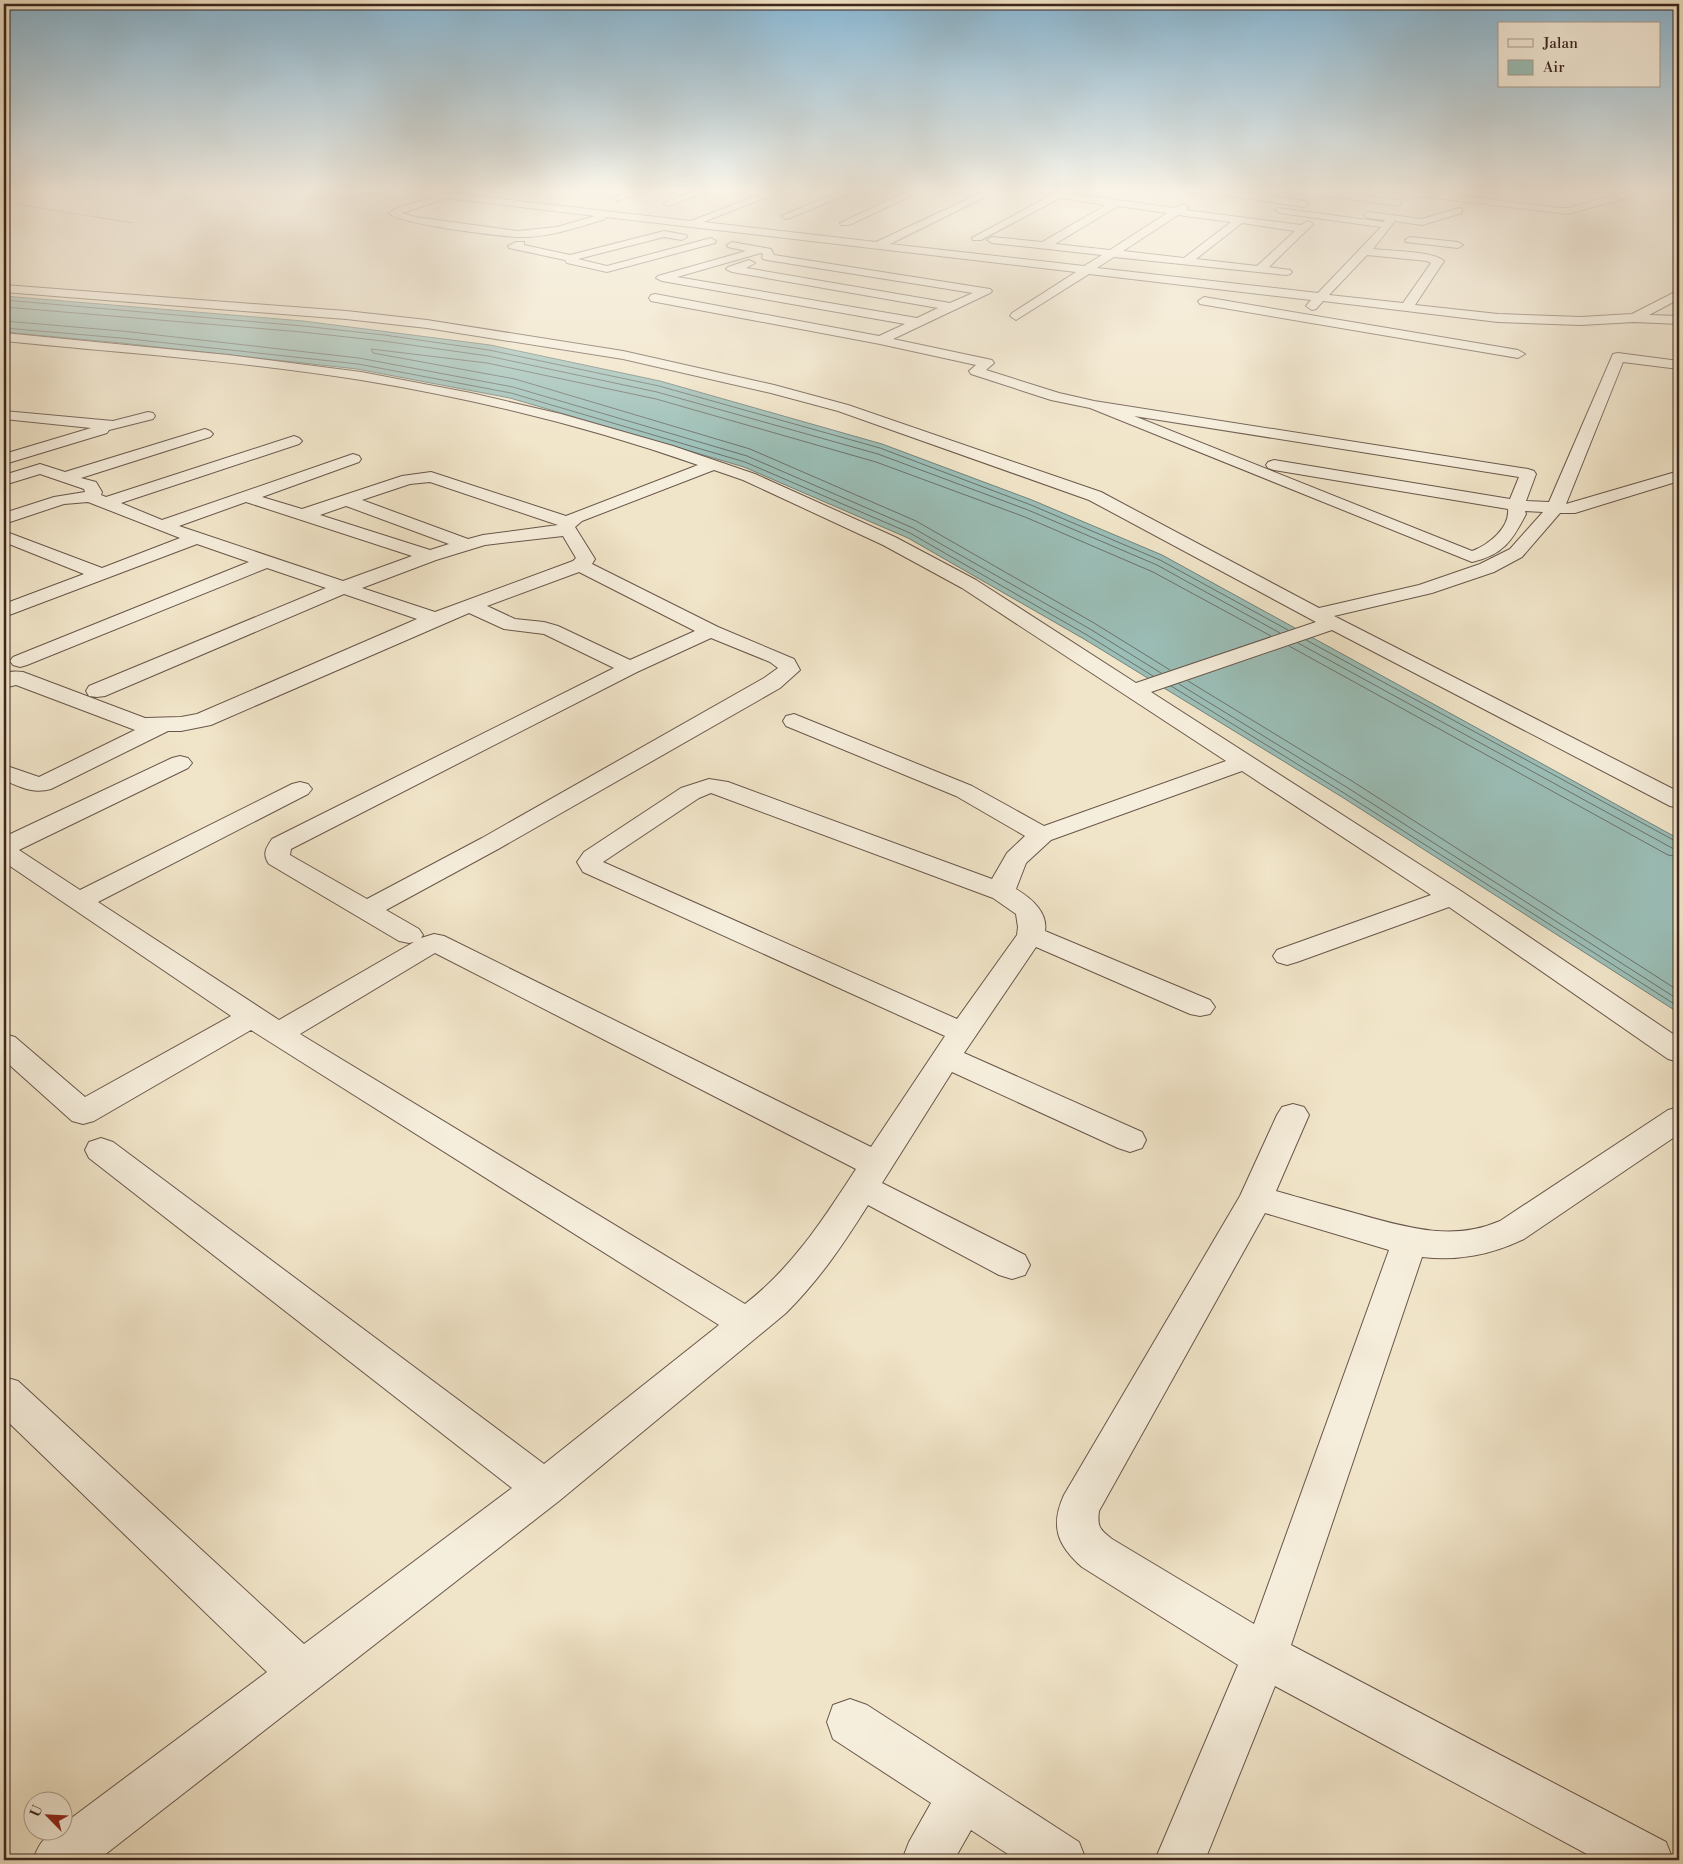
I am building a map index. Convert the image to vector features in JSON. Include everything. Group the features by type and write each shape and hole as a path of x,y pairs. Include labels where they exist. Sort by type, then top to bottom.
{"street":[{"path":"668,279 917,322"},
{"path":"694,283 705,279"},
{"path":"790,279 951,307"},
{"path":"880,340 986,291 916,279"},
{"path":"1016,316 1072,279 1110,286"},
{"path":"1161,279 1514,319 1581,320 1634,318 1679,320"},
{"path":"1301,318 1339,279"},
{"path":"1407,307 1426,279"},
{"path":"4,288 336,314 427,324 623,355 774,389 843,408 1094,496 1679,801"},
{"path":"1634,318 1679,294"},
{"path":"655,298 880,340 987,364 976,371 1056,398 1528,474 1516,505 1517,514 1505,537 1488,551 1472,557 1094,405"},
{"path":"1196,300 1518,354"},
{"path":"4,338 228,359 361,376 471,397 561,418 749,477 889,541 969,584 1452,897 1679,1052"},
{"path":"1134,691 1325,618 1487,568 1516,553 1555,509 1618,357 1679,365"},
{"path":"4,415 113,426"},
{"path":"5,453 148,416"},
{"path":"5,453 82,423"},
{"path":"62,478 205,434"},
{"path":"98,500 294,440"},
{"path":"5,453 40,469 93,489 98,500"},
{"path":"1223,456 1516,505 1555,509 1568,509 1679,476"},
{"path":"162,526 353,458"},
{"path":"97,691 343,588 430,556 465,544 568,526 576,517 713,465"},
{"path":"4,480 40,469"},
{"path":"16,668 143,724 172,724 203,720 435,619 580,565 586,558 568,526 430,477 408,479 303,515"},
{"path":"1422,489 1511,525"},
{"path":"4,519 81,496 98,500 162,526 265,562 435,619"},
{"path":"246,496 430,556"},
{"path":"346,500 465,544"},
{"path":"4,536 101,574"},
{"path":"4,610 197,538"},
{"path":"16,668 265,562"},
{"path":"367,910 499,838 764,688 789,670 787,663 711,630 580,565"},
{"path":"470,606 511,626 551,630 630,668"},
{"path":"409,935 278,859 277,851 281,844 630,668 711,630"},
{"path":"16,668 97,691 172,724"},
{"path":"794,722 964,791 1042,835"},
{"path":"4,772 33,784 43,784 172,724"},
{"path":"1002,892 1008,869 1023,850 1042,835 1246,762"},
{"path":"4,846 180,763"},
{"path":"58,1860 544,1488 773,1303 799,1277 824,1246 955,1045 1031,935 1033,925 1029,912 1018,901 1002,892 731,790 710,786 690,793 593,857 590,862 592,867 955,1045 1130,1140"},
{"path":"79,901 300,789"},
{"path":"4,851 278,1034 747,1324"},
{"path":"1287,956 1452,897"},
{"path":"1031,935 1200,1006"},
{"path":"278,1034 434,942 869,1175 1012,1265"},
{"path":"4,1044 83,1113 252,1017"},
{"path":"1293,1115 1256,1198 1079,1508 1076,1524 1080,1539 1097,1552 1265,1656 1648,1860"},
{"path":"1256,1198 1409,1242 1453,1246 1476,1245 1512,1230 1679,1118"},
{"path":"101,1150 544,1488"},
{"path":"1180,1860 1265,1656 1409,1242"},
{"path":"4,1393 302,1674"},
{"path":"850,1722 962,1796 1036,1853"},
{"path":"927,1860 962,1796"}],"water":[{"path":"4,296 303,321 490,345 660,381 882,444 1032,500 1162,555 1679,839 1679,1013 1342,797 1084,639 908,538 744,467 510,398 357,369 4,332"}]}
